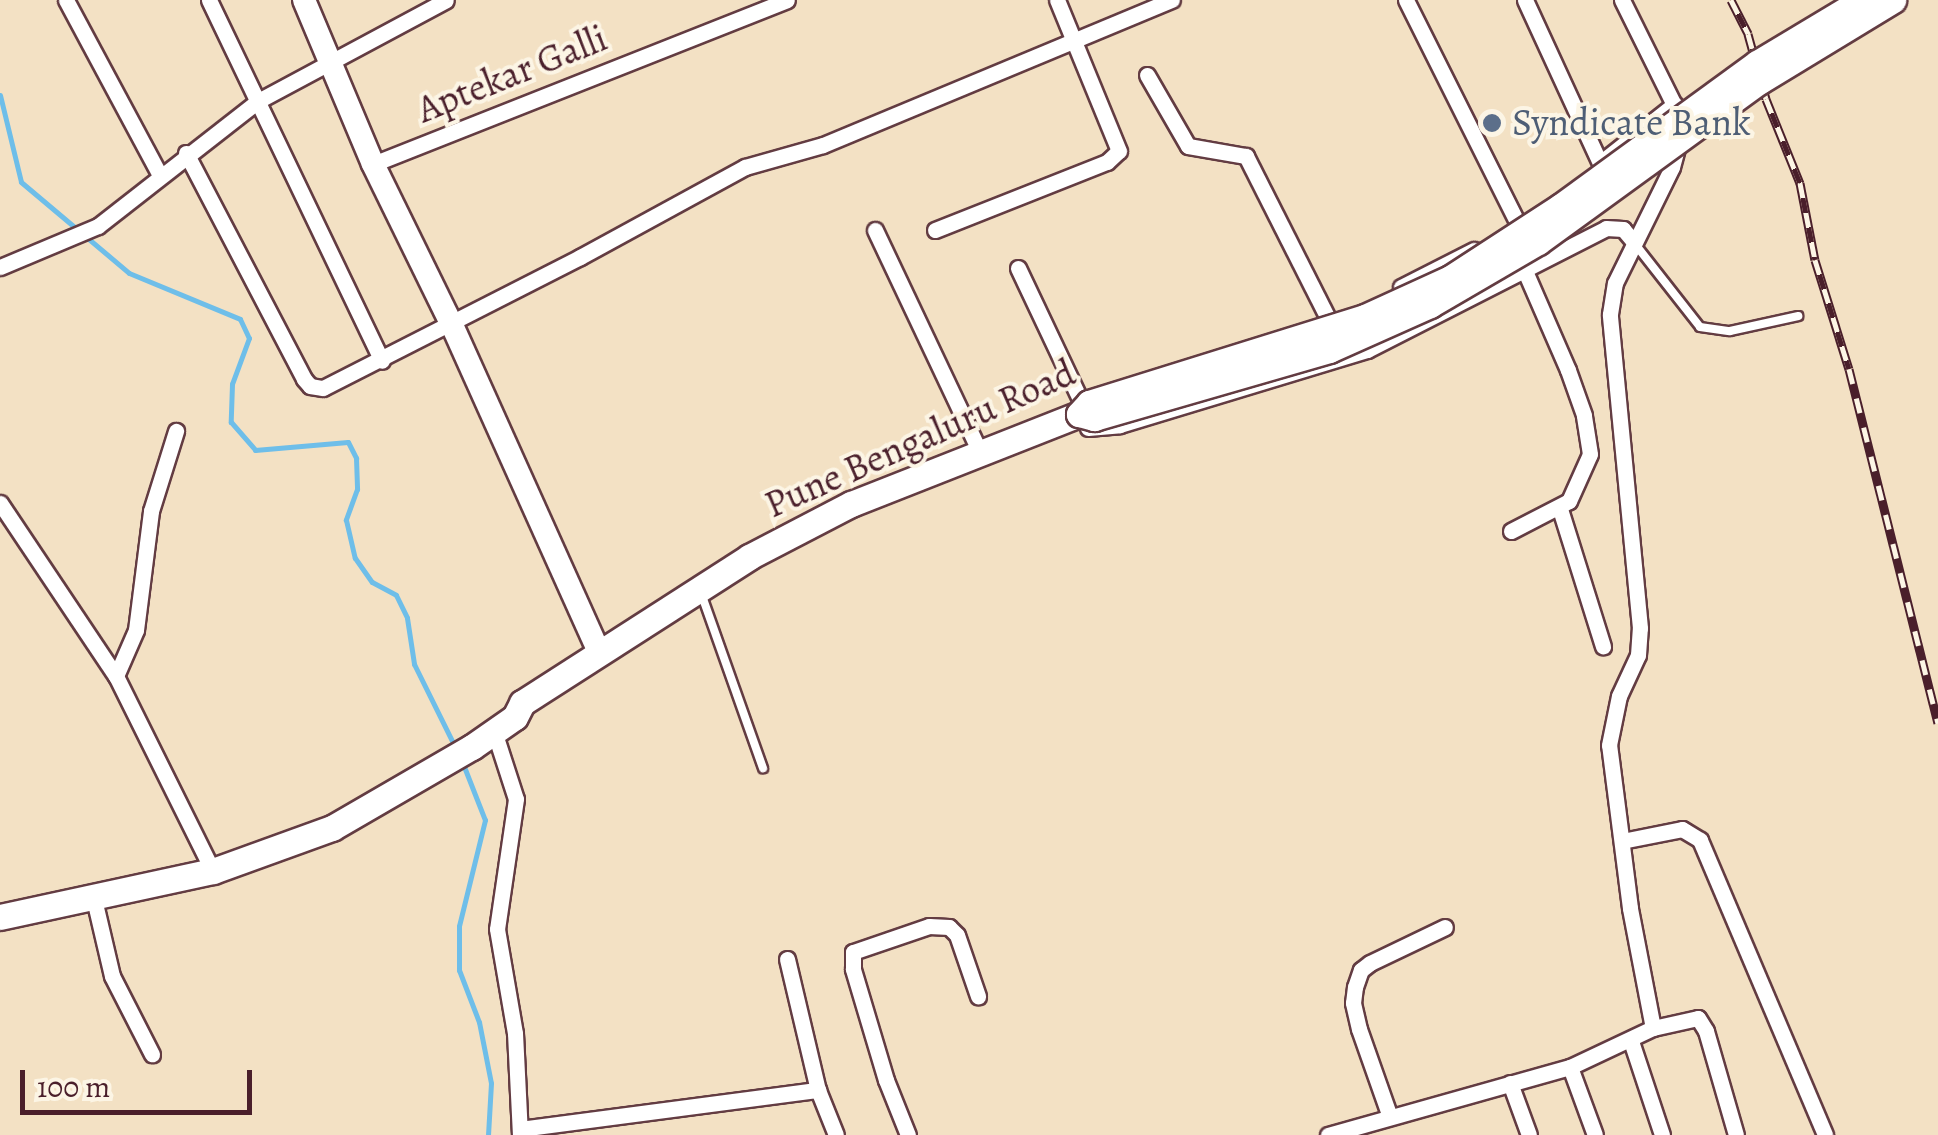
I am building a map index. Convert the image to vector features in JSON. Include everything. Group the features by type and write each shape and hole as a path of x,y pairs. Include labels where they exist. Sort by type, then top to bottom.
{"main road":[{"name":"Pune Bengaluru Road","path":"0,917 94,899 332,828 469,738 494,731 514,717 522,703 749,557 851,504 1089,403 1365,318 1450,278 1561,206 1756,63 1862,0"},
{"path":"1073,410 1094,418 1329,350 1430,305 1538,242 1760,81 1893,0"},
{"path":"469,738 505,705 522,703"},
{"path":"0,900 210,865"}],"street":[{"path":"66,0 160,175"},
{"path":"209,0 382,361"},
{"path":"304,0 373,164 452,325 600,654"},
{"path":"0,267 98,226 258,100 446,0"},
{"name":"Aptekar Galli","path":"373,164 786,0"},
{"path":"935,230 1115,157 1119,144 1058,0"},
{"path":"186,153 310,386 323,388 452,325 745,167 823,144 1172,0"},
{"path":"1406,0 1518,224"},
{"path":"1525,0 1600,163"},
{"path":"1622,0 1675,104 1681,124 1678,150 1615,283 1610,314 1640,628 1638,656 1619,696 1609,744 1653,1028"},
{"path":"1147,75 1188,146 1246,156 1328,318"},
{"path":"1073,410 1328,318 1404,286 1518,224 1675,104"},
{"path":"1018,268 1083,428 1120,425 1319,367 1383,342 1606,228 1623,229 1634,242"},
{"path":"875,230 980,452"},
{"path":"1511,531 1560,509 1586,472 1589,436 1568,370 1525,271"},
{"path":"116,676 136,630 151,511 176,431"},
{"path":"0,503 116,676 210,865"},
{"path":"1560,509 1603,646"},
{"path":"494,731 516,799 497,929 515,1032 520,1132 818,1090"},
{"path":"1622,841 1682,829 1700,840 1825,1135"},
{"path":"94,899 112,976 152,1054"},
{"path":"908,1135 852,969 853,952 929,926 949,927 956,935 978,996"},
{"path":"1390,1117 1358,1029 1355,988 1361,970 1370,963 1445,927"},
{"path":"787,959 818,1090 836,1135"},
{"path":"1328,1135 1353,1132 1390,1117 1570,1066 1631,1042 1653,1028 1692,1018 1702,1022 1736,1135"},
{"path":"1631,1042 1662,1135"},
{"path":"1570,1066 1595,1135"},
{"path":"1510,1083 1529,1135"}],"lane":[{"path":"1634,242 1700,326 1730,331 1798,316"},
{"path":"700,589 763,768"}],"waterway":[{"path":"0,95 21,182 129,273 240,319 249,338 232,384 231,422 255,450 348,442 356,458 357,489 346,520 355,558 372,582 396,595 407,618 414,664 456,749"},
{"path":"463,764 485,820 459,926 459,970 479,1022 491,1083 488,1135"}],"railway":[{"path":"1731,0 1748,34 1766,99 1800,183 1815,260 1849,369 1938,723"}],"place":[{"name":"Syndicate Bank","path":"1492,123"}]}
